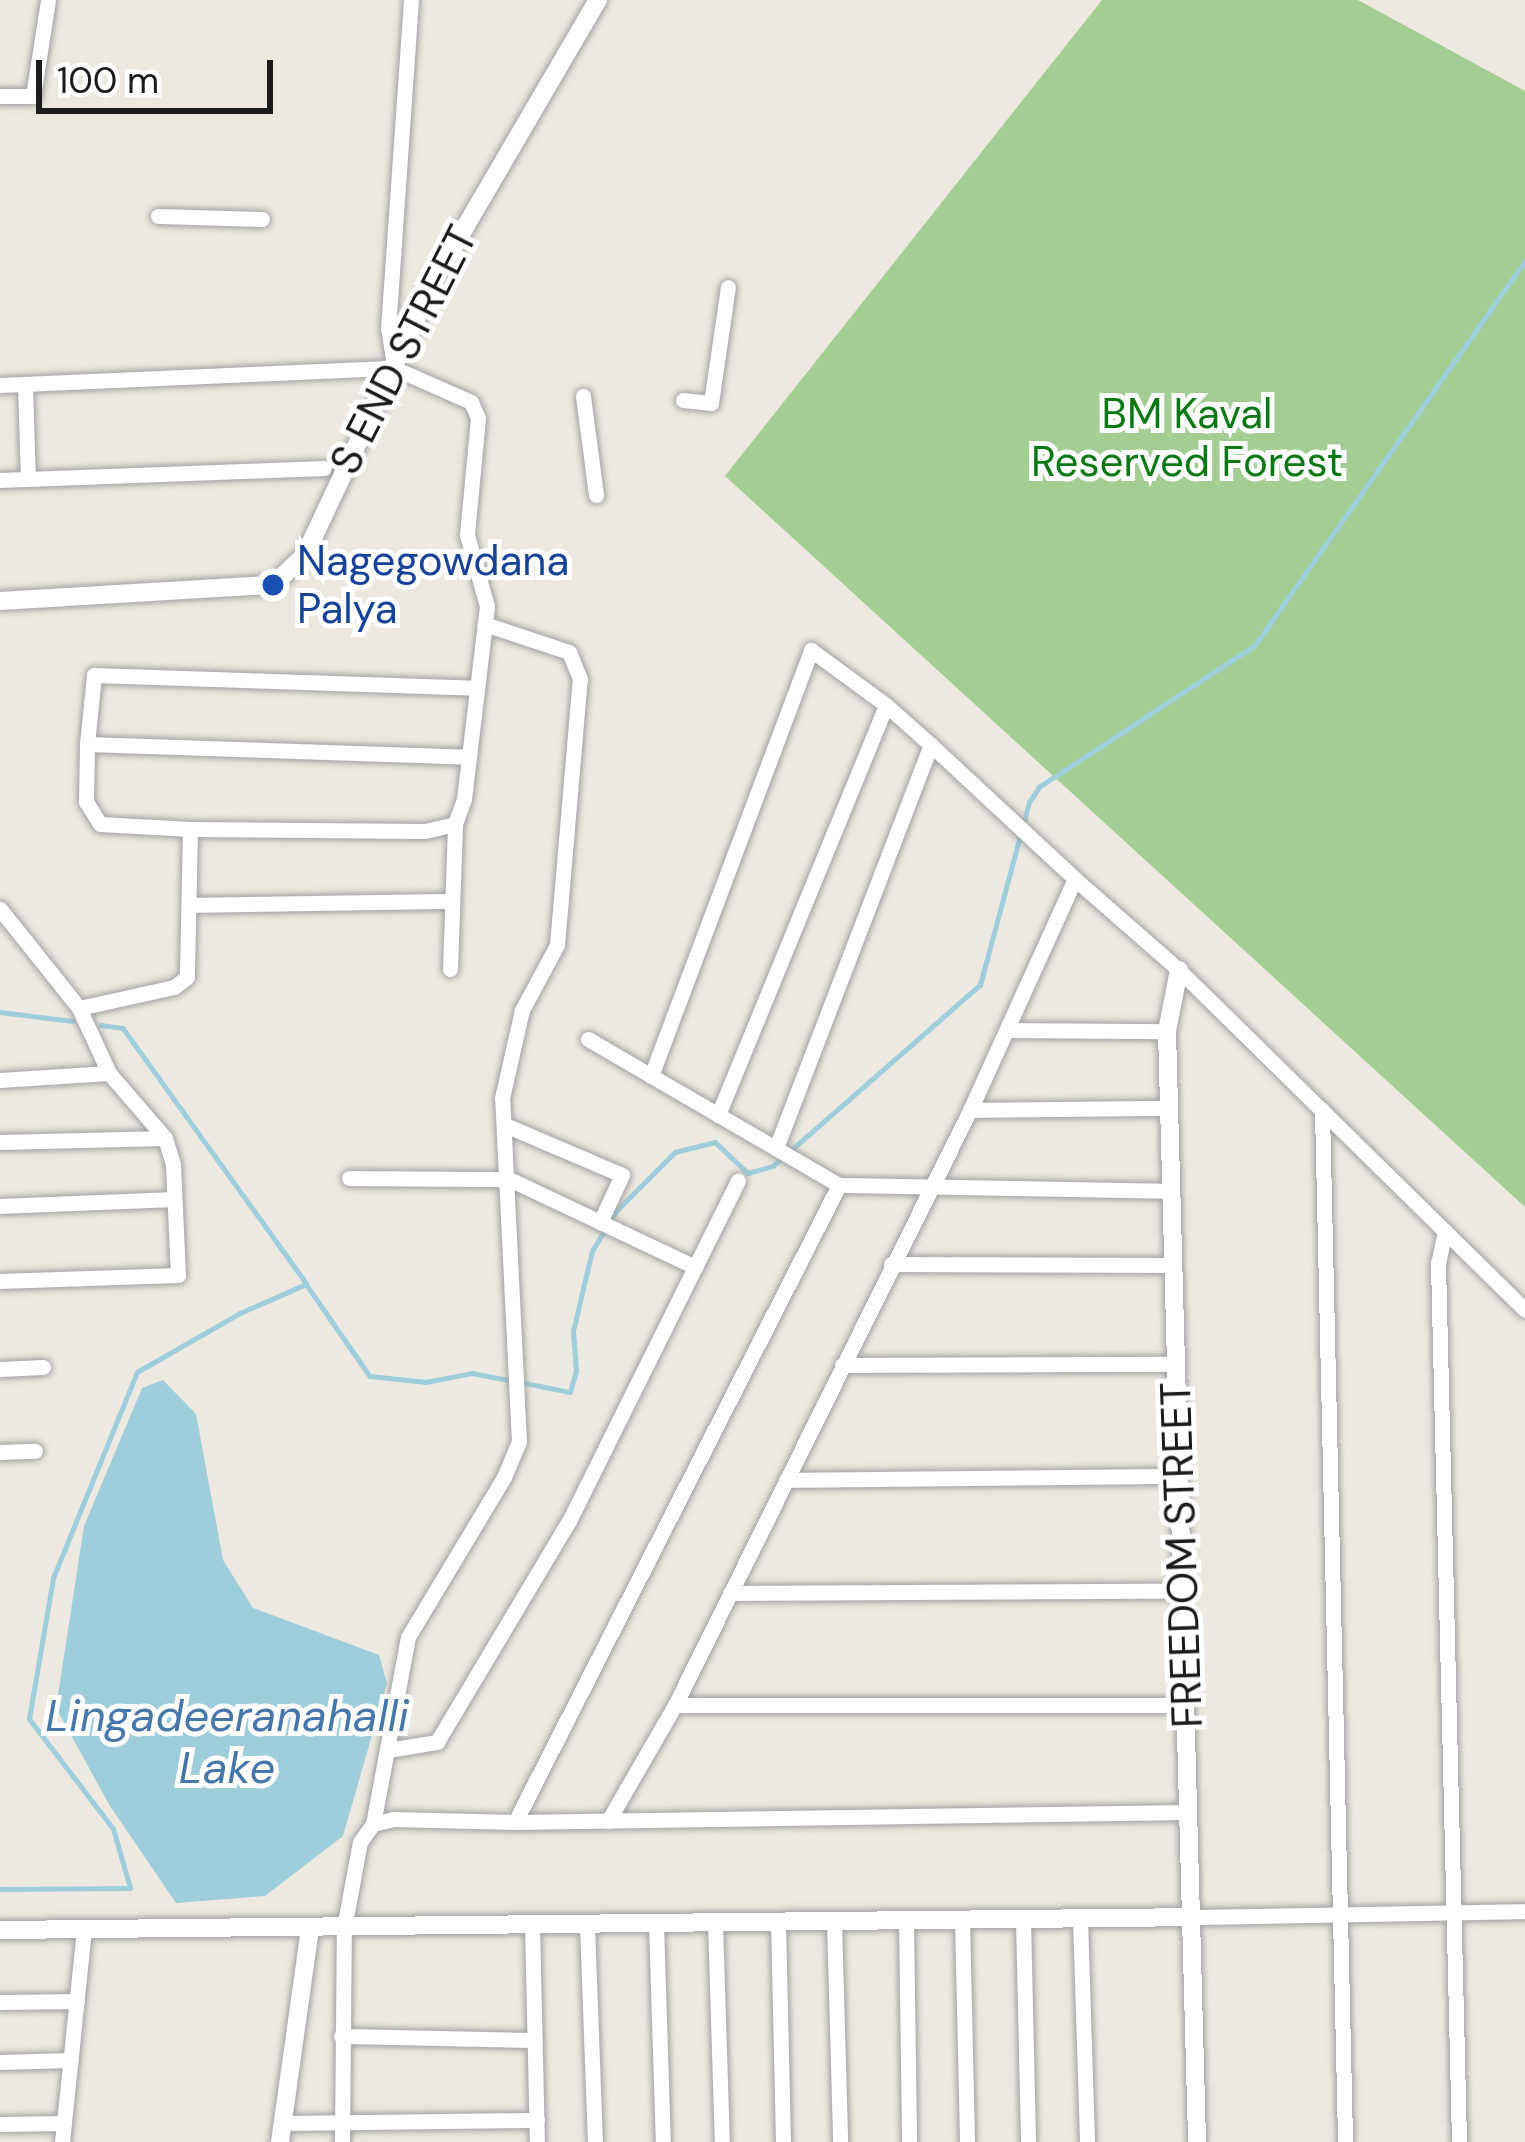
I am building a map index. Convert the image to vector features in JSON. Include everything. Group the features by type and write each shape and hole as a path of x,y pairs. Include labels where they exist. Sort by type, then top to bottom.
{"street":[{"path":"0,96 33,96 48,0"},
{"path":"394,368 388,329 411,0"},
{"name":"S END STREET","path":"0,602 273,585 305,555 436,277 598,0"},
{"path":"158,216 262,219"},
{"path":"682,400 711,403 728,287"},
{"path":"0,385 394,368 476,408 467,535 487,605 469,757 455,824 450,969"},
{"path":"26,385 28,478"},
{"path":"583,396 596,495"},
{"path":"0,479 324,468"},
{"path":"342,2142 344,1928 360,1842 373,1824 407,1637 504,1478 519,1442 502,1098 522,1010 557,945 580,679 569,652 485,624"},
{"path":"651,1076 812,650 932,745 1179,970 1525,1310"},
{"path":"455,824 425,831 190,830 100,824 86,802 94,675 476,688"},
{"path":"718,1114 886,706"},
{"path":"87,744 469,757"},
{"path":"776,1148 932,745"},
{"path":"80,1008 174,987 187,977 190,830"},
{"path":"608,1821 675,1706 970,1110 1075,879"},
{"path":"191,905 451,901"},
{"path":"0,909 80,1008 109,1073 165,1138 175,1199 178,1275 0,1281"},
{"name":"FREEDOM STREET","path":"1179,970 1167,1031 1197,2142"},
{"path":"1007,1030 1167,1031"},
{"path":"588,1040 839,1185 1172,1192"},
{"path":"0,1080 109,1073"},
{"path":"970,1110 1169,1108"},
{"path":"1322,1110 1345,2142"},
{"path":"505,1125 622,1174 600,1222"},
{"path":"0,1142 165,1138"},
{"path":"349,1178 509,1179 695,1267"},
{"path":"388,1750 436,1742 569,1521 738,1181"},
{"path":"515,1822 839,1185"},
{"path":"0,1207 175,1199"},
{"path":"1444,1231 1438,1263 1459,2142"},
{"path":"891,1264 1174,1264"},
{"path":"842,1365 1176,1364"},
{"path":"0,1369 43,1367"},
{"path":"0,1452 34,1450"},
{"path":"785,1480 1180,1475"},
{"path":"730,1593 1183,1591"},
{"path":"675,1706 1186,1706"},
{"path":"373,1824 393,1819 515,1822 1189,1812"},
{"path":"0,1930 1525,1911"},
{"path":"1080,1918 1088,2142"},
{"path":"962,1919 967,2142"},
{"path":"1023,1919 1028,2142"},
{"path":"906,1920 909,2142"},
{"path":"834,1921 840,2142"},
{"path":"778,1922 783,2142"},
{"path":"715,1923 722,2142"},
{"path":"656,1924 663,2142"},
{"path":"532,1925 537,2142"},
{"path":"587,1925 595,2142"},
{"path":"310,1928 282,2132 344,2122 537,2120"},
{"path":"62,2142 84,1930"},
{"path":"0,2002 77,2001"},
{"path":"340,2036 535,2040"},
{"path":"0,2062 71,2060"},
{"path":"478,2142 482,2121"},
{"path":"0,2123 64,2123"}],"green space":[{"name":"BM Kaval Reserved Forest","path":"1102,0 1358,0 1525,91 1525,1207 725,476"}],"water":[{"name":"Lingadeeranahalli Lake","path":"163,1380 196,1414 223,1560 253,1608 379,1655 387,1683 343,1836 265,1896 176,1903 110,1806 56,1708 84,1526 142,1388"}],"waterway":[{"path":"520,1382 570,1392 576,1371 573,1331 592,1251 616,1211 675,1152 715,1142 748,1173 773,1166 980,985 1029,802 1039,787 1255,645 1525,261"},
{"path":"0,1012 72,1021"},
{"path":"101,1025 123,1028 306,1283"},
{"path":"0,1889 130,1888 113,1829 29,1719 53,1578 137,1372 240,1313 306,1284 370,1376 426,1382 472,1373 509,1380"}],"place":[{"name":"Nagegowdana Palya","path":"273,585"}]}
